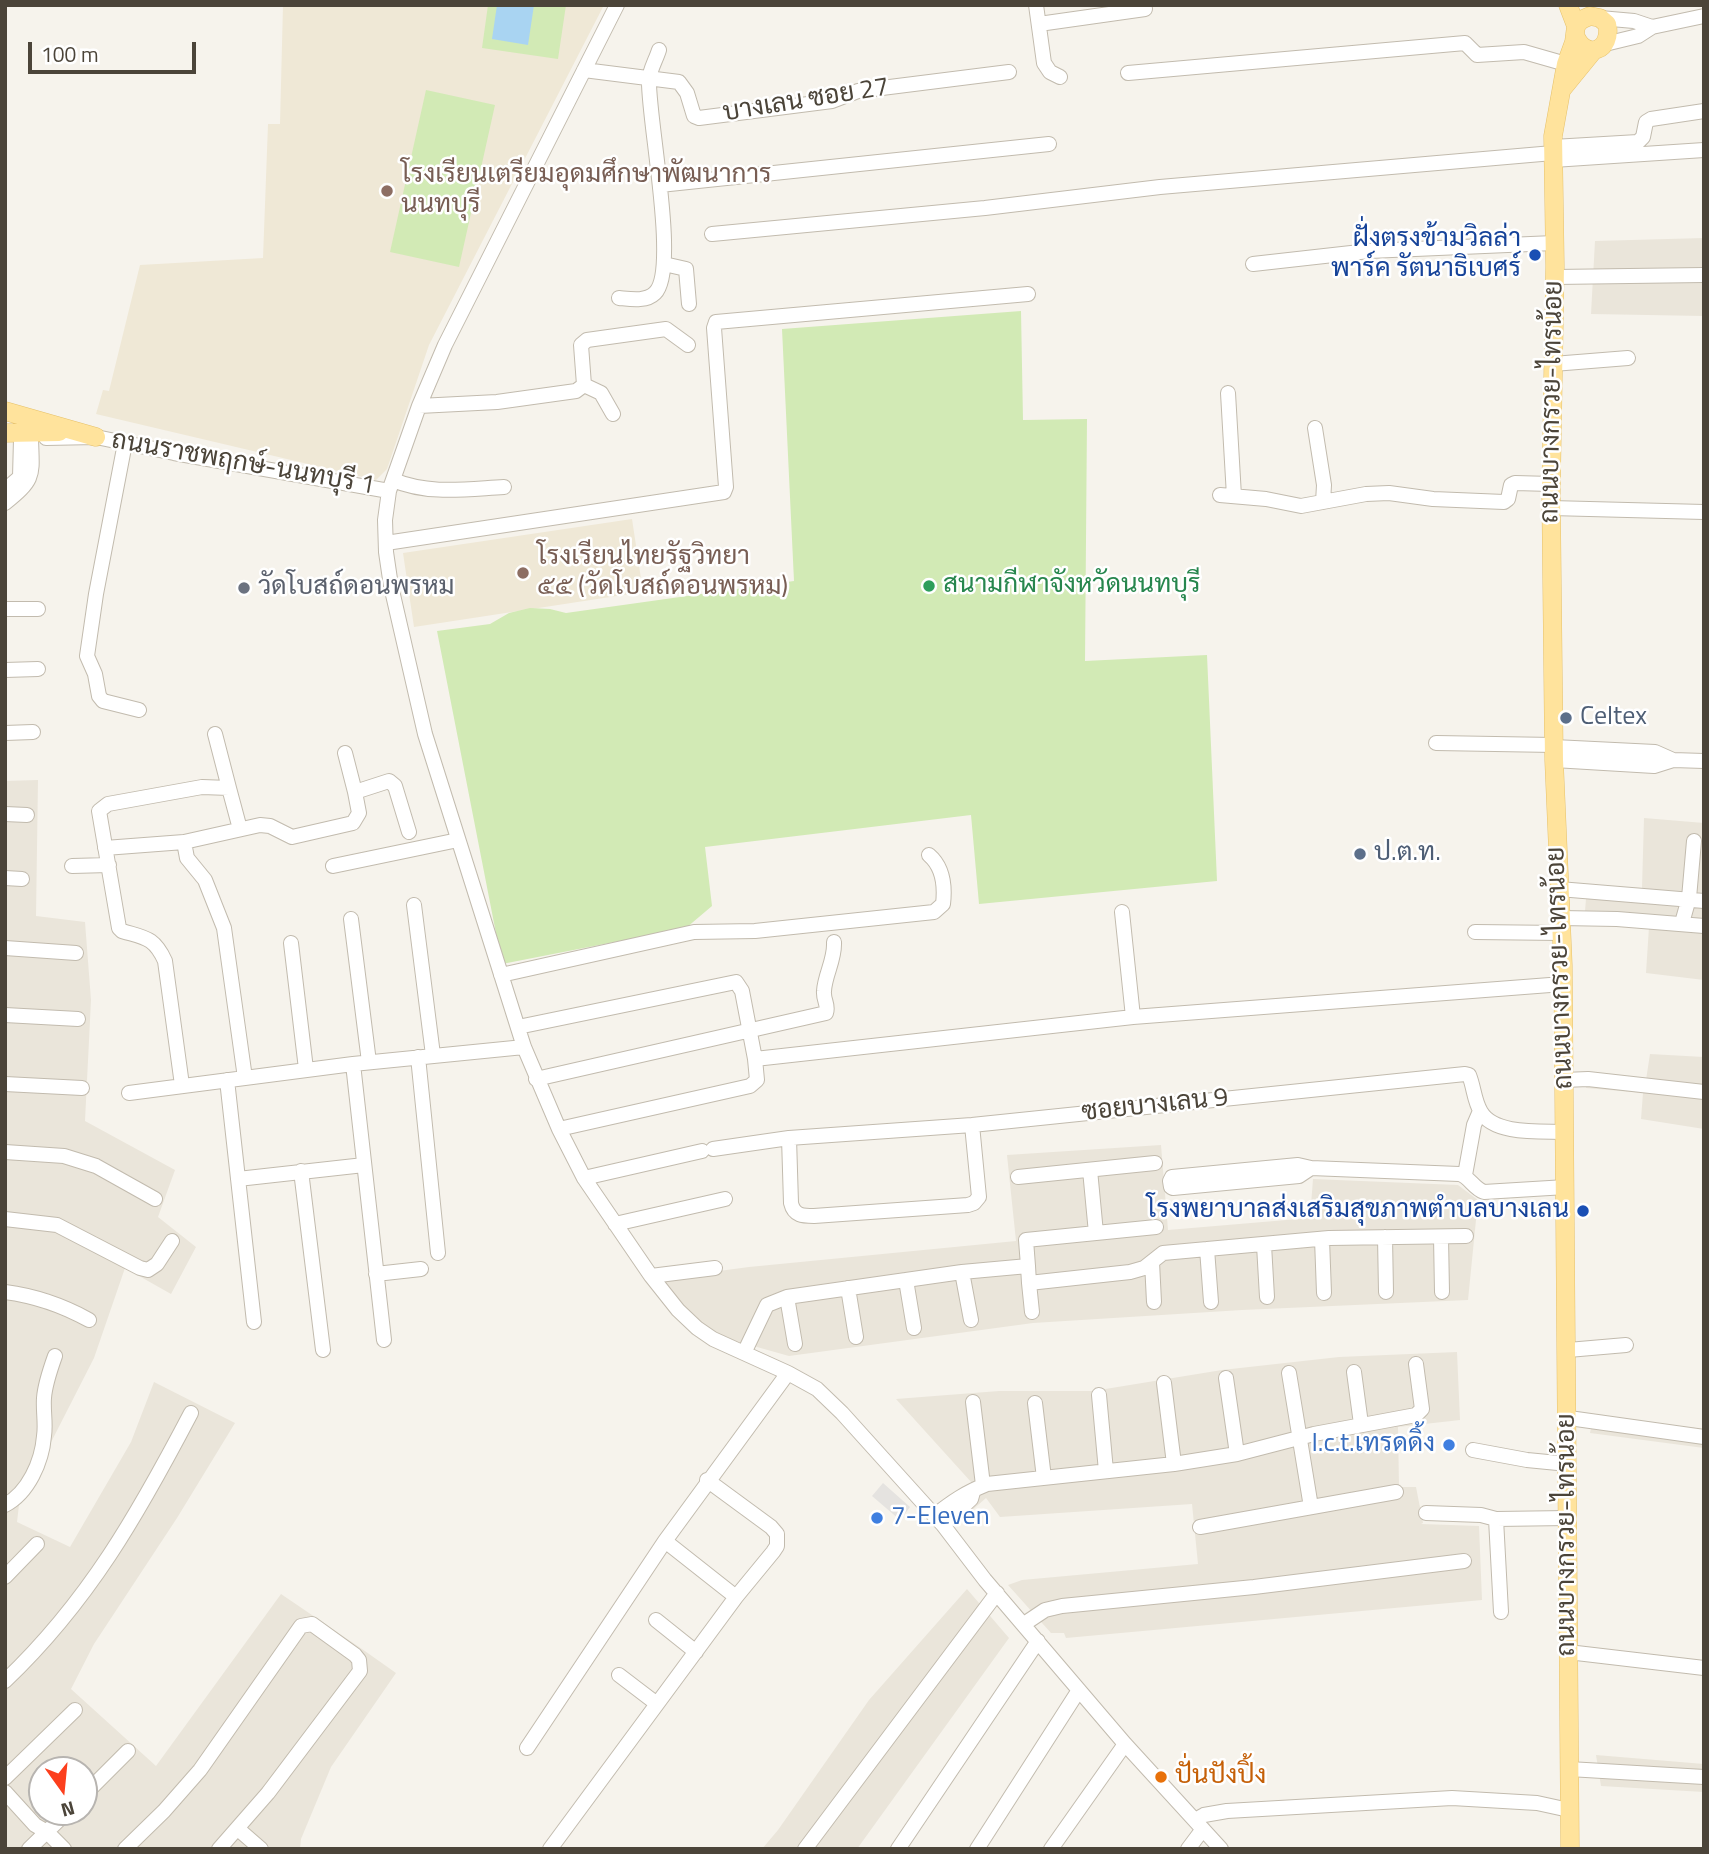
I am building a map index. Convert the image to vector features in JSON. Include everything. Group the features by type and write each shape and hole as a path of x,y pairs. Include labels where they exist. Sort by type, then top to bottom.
{"main road":[{"path":"1568,5 1584,20 1607,24 1609,35 1599,47 1585,49 1578,43 1584,20"},
{"name":"ถนนบางกรวย-ไทรน้อย","path":"1570,1849 1566,1186 1563,984 1554,751 1551,508 1555,277 1553,153 1557,106 1566,64 1584,20"},
{"name":"ถนนบางกรวย-ไทรน้อย","path":"1562,89 1599,47"},
{"name":"ถนนราชพฤกษ์-นนทบุรี 1","path":"5,411 96,437"},
{"name":"ถนนราชพฤกษ์-นนทบุรี 1","path":"5,424 96,437"},
{"path":"19,437 59,432"}],"street":[{"path":"617,5 445,345 419,406 391,485 385,520 391,586 425,734 500,975 536,1079 584,1178 651,1276 678,1310 713,1339 817,1389 842,1413 939,1520 1125,1744 1221,1849"},
{"path":"1037,5 1044,63 1050,72 1060,76"},
{"path":"1039,24 1145,9"},
{"path":"1599,47 1638,36 1652,27 1704,16"},
{"path":"1584,20 1634,21 1652,27"},
{"path":"1128,73 1465,43 1477,55 1524,52 1566,64"},
{"path":"619,298 647,298 654,294 660,285 664,264 660,185 649,79 659,50"},
{"name":"บางเลน ซอย 27","path":"584,70 679,82 687,93 694,116 699,118 832,102 858,90 1009,72"},
{"path":"712,234 985,208 1160,187 1553,153 1638,142 1643,137 1646,122 1651,119 1704,111"},
{"path":"660,185 1049,144"},
{"path":"1553,153 1704,150"},
{"path":"1253,264 1368,251 1554,243"},
{"path":"664,264 686,269 689,304"},
{"path":"1555,277 1704,275"},
{"path":"386,543 724,492 726,487 714,328 716,321 1028,294"},
{"path":"584,385 583,342 666,329 688,345"},
{"path":"1553,363 1628,358"},
{"path":"419,406 523,399 576,391 584,385"},
{"path":"584,385 601,393 613,414"},
{"path":"1228,393 1227,495 1301,506 1366,494 1504,502 1508,499 1511,485 1515,483 1551,484"},
{"path":"1315,428 1324,485 1323,502"},
{"path":"5,440 19,437 96,437"},
{"path":"5,490 20,477 19,437"},
{"path":"5,503 28,483 32,475 19,437"},
{"name":"ถนนราชพฤกษ์-นนทบุรี 1","path":"96,437 417,489 435,491 504,487"},
{"path":"125,443 87,656 103,701 139,710"},
{"path":"1551,508 1704,512"},
{"path":"5,609 38,609"},
{"path":"5,670 38,669"},
{"path":"5,733 33,732"},
{"path":"215,734 240,829"},
{"path":"1436,743 1554,751 1592,764 1654,766 1673,760 1704,761"},
{"path":"105,848 184,842 260,825 270,826 292,836 353,823 359,813 345,753"},
{"path":"355,792 393,782 409,832"},
{"path":"182,1085 165,961 159,949 148,939 142,935 122,932 119,928 99,811 102,807 202,787 229,788"},
{"path":"5,814 27,815"},
{"path":"333,866 458,840"},
{"path":"1682,923 1696,899 1694,841"},
{"path":"184,842 187,858 205,880 224,928 245,1078"},
{"path":"500,975 694,932 746,932 934,912 943,904 943,891 939,864 929,855"},
{"path":"72,866 108,865"},
{"path":"5,878 22,879"},
{"path":"1559,889 1696,899"},
{"path":"414,905 433,1055"},
{"path":"1122,912 1133,1017"},
{"path":"351,919 369,1062"},
{"path":"1475,932 1617,919 1704,926"},
{"path":"536,1079 827,1013 824,989 834,954 834,942"},
{"path":"291,943 306,1069"},
{"path":"5,948 76,953"},
{"path":"518,1027 736,982 742,991 757,1080 750,1086 559,1129"},
{"path":"755,1059 1133,1017 1563,984"},
{"path":"5,1015 79,1019"},
{"path":"129,1093 353,1063 524,1047"},
{"path":"418,1057 438,1254"},
{"path":"353,1063 384,1340"},
{"name":"ซอยบางเลน 9","path":"584,1178 707,1150 789,1138 972,1125 1465,1074 1469,1076 1480,1111"},
{"path":"1564,1080 1588,1079 1704,1092"},
{"path":"228,1080 254,1322"},
{"path":"5,1084 82,1088"},
{"path":"1480,1111 1484,1117 1500,1126 1520,1131 1564,1132"},
{"path":"1480,1111 1474,1125 1465,1175 1476,1189 1484,1192 1566,1186"},
{"path":"789,1138 792,1210 797,1214 814,1216 974,1203 979,1197 972,1125"},
{"path":"5,1152 64,1156 96,1166 155,1199"},
{"path":"1018,1177 1155,1163"},
{"path":"238,1179 364,1165"},
{"path":"1311,1168 1299,1176 1173,1188 1170,1184 1172,1177 1298,1165 1311,1168 1465,1175"},
{"path":"1090,1170 1096,1233"},
{"path":"301,1171 323,1350"},
{"path":"615,1224 725,1199"},
{"path":"5,1219 57,1225 148,1270 157,1264 172,1241"},
{"path":"1032,1312 1026,1240 1156,1227"},
{"path":"1029,1283 1130,1272 1144,1268 1163,1253 1322,1239 1466,1236"},
{"path":"1385,1237 1386,1292"},
{"path":"1441,1237 1442,1292"},
{"path":"1322,1239 1324,1293"},
{"path":"1264,1245 1267,1297"},
{"path":"1207,1249 1211,1302"},
{"path":"1152,1262 1154,1302"},
{"path":"744,1353 767,1305 787,1297 962,1272 1028,1266"},
{"path":"651,1276 715,1268"},
{"path":"376,1274 421,1269"},
{"path":"962,1272 971,1320"},
{"path":"906,1280 914,1328"},
{"path":"848,1288 856,1337"},
{"path":"5,1292 62,1305 89,1320"},
{"path":"787,1297 796,1344"},
{"path":"1568,1350 1626,1345"},
{"path":"5,1505 18,1498 39,1460 44,1438 43,1400 55,1356"},
{"path":"939,1520 964,1492 978,1488 1237,1454 1361,1424 1416,1415 1422,1409 1416,1364"},
{"path":"1354,1372 1361,1424"},
{"path":"527,1748 707,1480 788,1373"},
{"path":"1289,1373 1311,1507"},
{"path":"1226,1378 1237,1454"},
{"path":"1164,1383 1174,1464"},
{"path":"1099,1395 1106,1471"},
{"path":"974,1402 978,1488"},
{"path":"1035,1403 1045,1478"},
{"path":"5,1681 59,1626 89,1587 150,1490 191,1413"},
{"path":"1569,1418 1704,1437"},
{"path":"1474,1450 1568,1464"},
{"path":"550,1849 736,1597 777,1546 777,1534 707,1480"},
{"path":"1200,1527 1396,1492"},
{"path":"1426,1513 1481,1515 1496,1519 1568,1518"},
{"path":"1496,1519 1501,1612"},
{"path":"665,1541 736,1597"},
{"path":"5,1577 37,1544"},
{"path":"1024,1624 1045,1610 1062,1606 1254,1587 1464,1561"},
{"path":"805,1849 997,1593"},
{"path":"656,1620 696,1652"},
{"path":"125,1849 164,1811 200,1770 301,1626 312,1624 355,1655 359,1660 360,1671 268,1793 219,1849"},
{"path":"898,1849 1038,1641"},
{"path":"1568,1652 1704,1668"},
{"path":"619,1675 657,1704"},
{"path":"977,1849 1079,1690"},
{"path":"5,1777 75,1710"},
{"path":"1051,1849 1125,1744"},
{"path":"98,1781 128,1751"},
{"path":"1569,1769 1704,1777"},
{"path":"5,1792 43,1836 64,1849"},
{"path":"1188,1849 1204,1815 1227,1811 1452,1798 1537,1803 1569,1810"},
{"path":"238,1829 261,1849"},
{"path":"29,1849 43,1836"}],"shaded area":[{"name":"โรงเรียนเตรียมอุดมศึกษาพัฒนาการ นนทบุรี","path":"283,5 604,5 429,345 387,469 376,480 96,414 103,390 109,391 140,265 263,258 268,124 280,124"},
{"path":"1704,238 1704,316 1591,314 1595,241"},
{"name":"โรงเรียนไทยรัฐวิทยา ๕๕ (วัดโบสถ์ดอนพรหม)","path":"632,519 643,592 414,627 403,553"},
{"path":"38,780 36,916 85,922 91,1000 85,1121 175,1170 158,1217 196,1247 171,1294 125,1268 94,1358 19,1505 17,1522 70,1547 131,1442 154,1382 235,1423 177,1518 94,1644 71,1689 156,1766 281,1594 396,1673 331,1767 301,1839 300,1849 5,1849 5,781"},
{"path":"1644,818 1704,823 1704,980 1646,973 1649,927 1584,925 1587,885 1642,888"},
{"path":"1650,1054 1704,1057 1704,1129 1641,1119 1643,1093 1586,1088 1587,1074 1646,1080"},
{"path":"1161,1145 1168,1230 1310,1218 1313,1179 1458,1185 1478,1200 1468,1300 1033,1323 789,1356 725,1338 702,1324 681,1306 663,1282 674,1277 749,1267 1016,1241 1007,1155"},
{"path":"1457,1352 1460,1420 1398,1427 1399,1487 1416,1487 1423,1523 1421,1524 1479,1526 1482,1600 1066,1638 1064,1633 1051,1633 1008,1585 1022,1580 1198,1564 1192,1504 1000,1517 986,1498 954,1526 938,1506 972,1483 896,1399 999,1391 1093,1391 1222,1370 1339,1357"},
{"path":"1594,1415 1704,1429 1704,1448 1590,1433"},
{"path":"883,1483 910,1507 900,1520 872,1496"},
{"path":"967,1589 1009,1638 857,1849 762,1849 869,1700"},
{"path":"1596,1755 1704,1764 1704,1792 1601,1786"}],"green space":[{"path":"488,5 566,5 558,59 482,48"},
{"path":"426,90 495,105 459,267 390,252"},
{"path":"1021,311 1023,420 1087,419 1085,661 1207,655 1217,881 979,904 971,815 705,847 712,906 686,928 502,964 437,631 490,624 509,613 530,608 566,613 794,581 782,329"}],"water":[{"path":"497,5 534,5 528,45 492,39"}],"place":[{"name":"โรงเรียนเตรียมอุดมศึกษาพัฒนาการ นนทบุรี","path":"387,191"},
{"name":"ฝั่งตรงข้ามวิลล่า พาร์ค รัตนาธิเบศร์","path":"1535,255"},
{"name":"โรงเรียนไทยรัฐวิทยา ๕๕ (วัดโบสถ์ดอนพรหม)","path":"523,573"},
{"name":"สนามกีฬาจังหวัดนนทบุรี","path":"929,586"},
{"name":"วัดโบสถ์ดอนพรหม","path":"244,588"},
{"name":"Celtex","path":"1566,718"},
{"name":"ป.ต.ท.","path":"1360,854"},
{"name":"โรงพยาบาลส่งเสริมสุขภาพตำบลบางเลน","path":"1583,1211"},
{"name":"I.c.t.เทรดดิ้ง","path":"1449,1445"},
{"name":"7-Eleven","path":"877,1518"},
{"name":"ปั่นปังปิ้ง","path":"1161,1777"}]}
